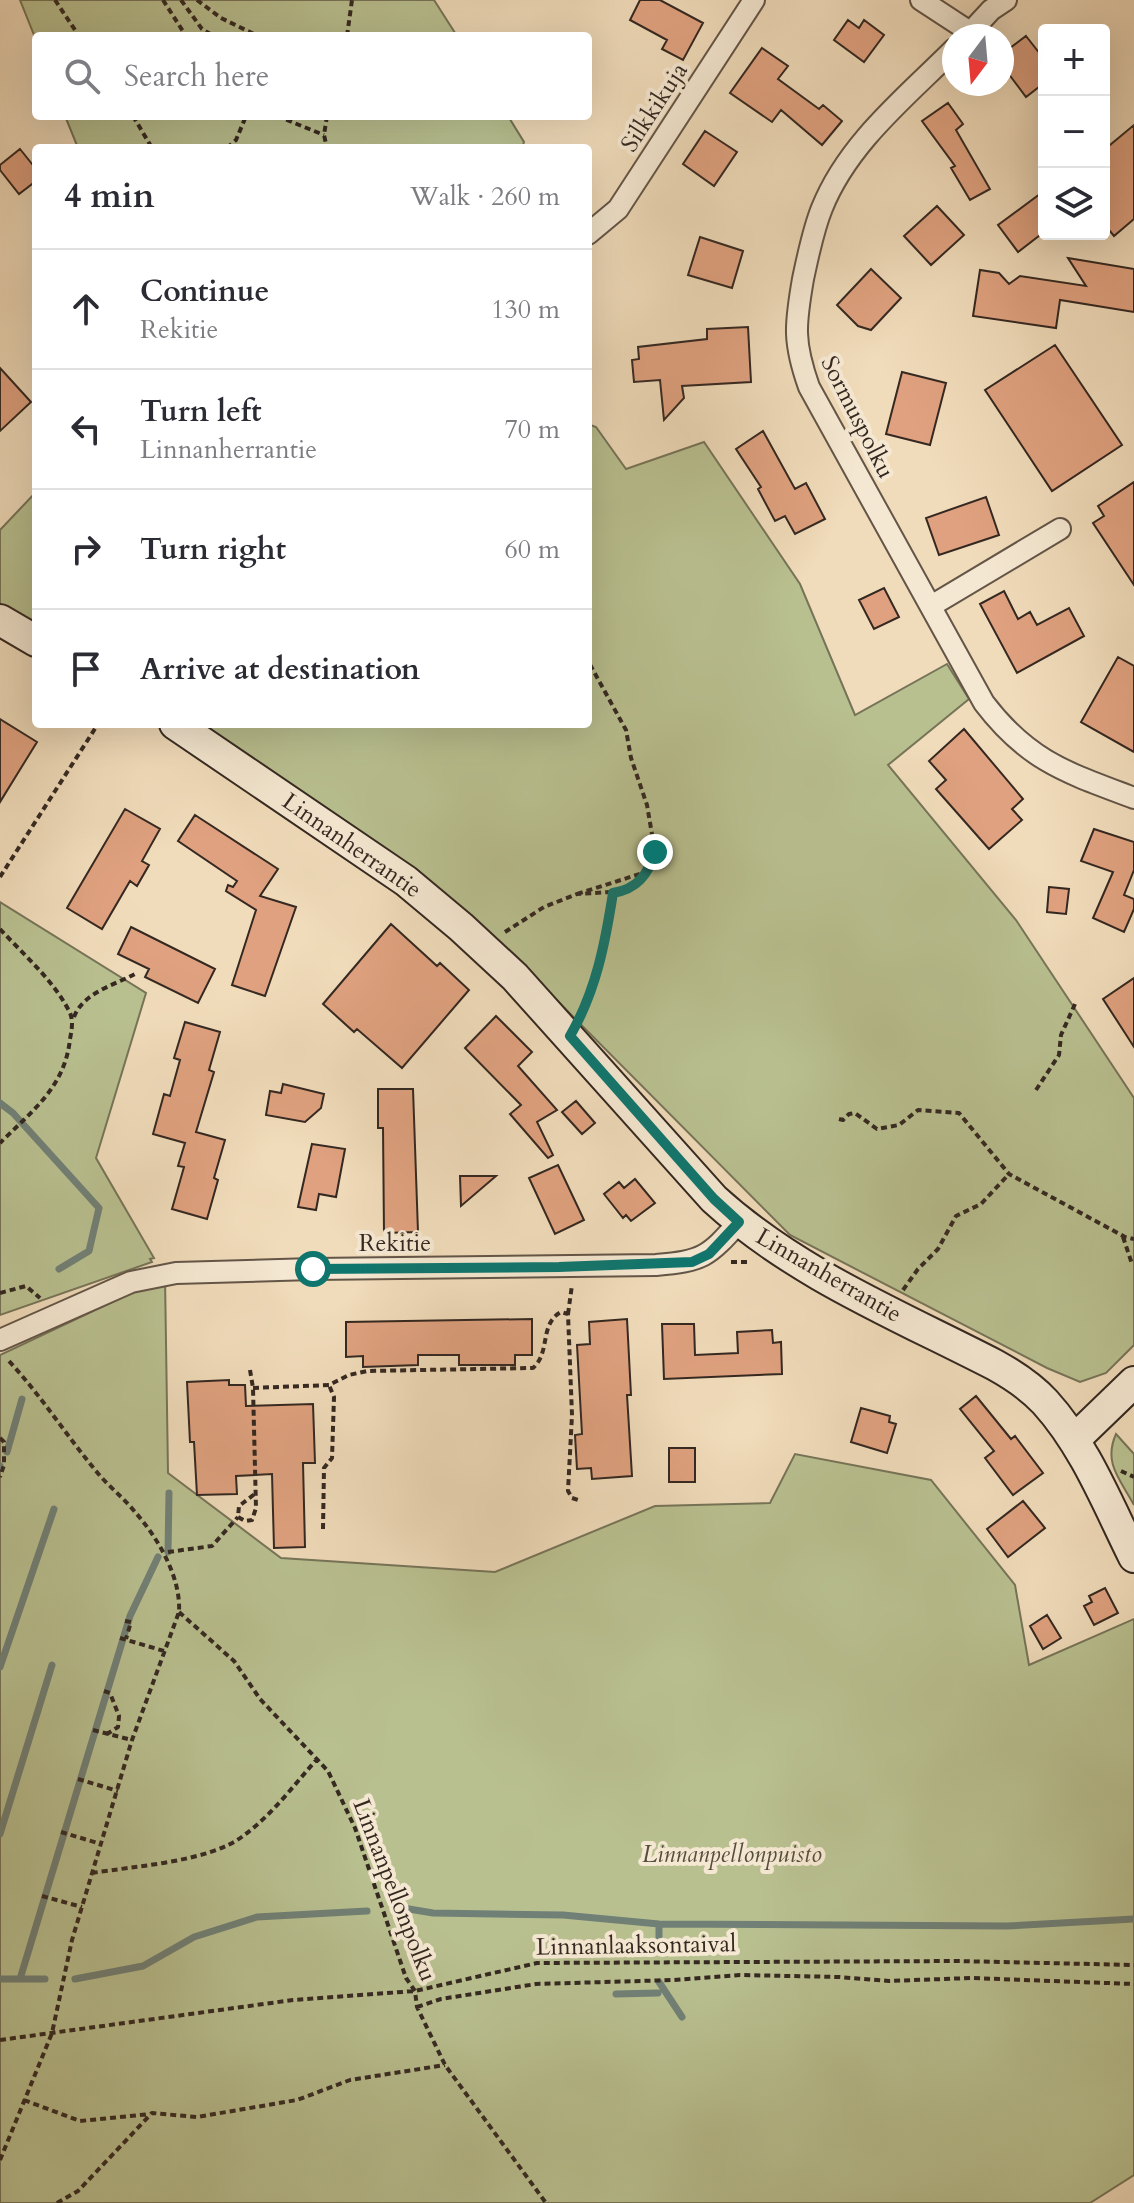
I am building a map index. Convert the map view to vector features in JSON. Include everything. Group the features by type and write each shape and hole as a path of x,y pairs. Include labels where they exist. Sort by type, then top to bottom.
{"street":[{"name":"Silkkikuja","path":"592,231 618,209 754,0"},
{"path":"921,0 954,24"},
{"path":"978,24 1006,0"},
{"name":"Sormuspolku","path":"942,61 871,132 841,170 822,208 808,256 796,322 797,351 809,387 984,703 1017,739 1056,768 1134,798"},
{"path":"931,606 1060,529"},
{"path":"0,620 32,639"},
{"name":"Linnanherrantie","path":"181,728 406,881 482,946 570,1036 714,1199 739,1222 793,1260 1014,1376 1044,1400 1074,1440 1134,1557"},
{"path":"692,1262 709,1254 739,1222"},
{"name":"Rekitie","path":"0,1340 131,1282 176,1273 574,1267 692,1262"},
{"path":"1074,1440 1134,1382"}],"path":[{"path":"55,0 76,32"},
{"path":"163,0 183,32"},
{"path":"181,0 207,32"},
{"path":"197,0 221,18 250,32"},
{"path":"348,32 352,0"},
{"path":"135,120 150,144"},
{"path":"232,144 244,120"},
{"path":"287,120 324,135"},
{"path":"326,120 326,144"},
{"path":"577,894 628,891 649,871 655,852 647,805 631,758 626,730 592,668"},
{"path":"0,877 95,728"},
{"path":"482,946 544,907 649,871"},
{"path":"570,1036 591,992 604,947 613,893"},
{"path":"0,929 63,1000 73,1020"},
{"path":"0,1143 58,1082 69,1048 73,1020 82,1004 90,996 135,974"},
{"path":"63,1000 75,1005 82,1004"},
{"path":"1036,1090 1059,1055 1061,1035 1075,1004"},
{"path":"839,1119 855,1113 877,1129 899,1125 918,1110 959,1113 1009,1174 1134,1239"},
{"path":"897,1299 918,1269 938,1249 956,1216 981,1204 1009,1174"},
{"path":"1122,1235 1132,1264"},
{"path":"692,1262 793,1260"},
{"path":"574,1267 568,1314 572,1415 568,1491 572,1498 581,1501"},
{"path":"0,1293 26,1286 49,1305"},
{"path":"253,1388 329,1385 349,1375 367,1371 533,1368 541,1361 550,1322 561,1312 568,1314"},
{"path":"0,2160 52,2033 82,1907 132,1740 179,1612 180,1595 177,1582 153,1536 136,1512 98,1473 15,1367"},
{"path":"238,1517 245,1521 252,1520 256,1515 250,1370"},
{"path":"323,1529 324,1468 332,1458 334,1397 329,1385"},
{"path":"0,1438 4,1442 4,1465 0,1477"},
{"path":"168,1552 212,1546 238,1517 239,1506 256,1493"},
{"name":"Linnanpellonpolku","path":"179,1612 234,1661 260,1699 328,1771 355,1828 406,1978 415,1991 417,2007 445,2065 546,2203"},
{"path":"128,1622 123,1639 165,1651"},
{"path":"107,1692 119,1716 118,1727 107,1734"},
{"path":"96,1731 132,1740"},
{"path":"92,1873 200,1855 241,1838 272,1810 317,1759"},
{"path":"81,1780 118,1791"},
{"path":"64,1833 101,1844"},
{"path":"45,1896 82,1907"},
{"name":"Linnanlaaksontaival","path":"0,2040 293,2000 415,1991 537,1963 956,1961 1134,1965"},
{"path":"417,2007 441,1999 536,1984 740,1975 889,1981 971,1978 1134,1984"},
{"path":"24,2100 80,2121 152,2113 197,2117 297,2100 350,2080 445,2065"},
{"path":"57,2203 78,2191 152,2113"}],"green space":[{"path":"20,0 434,0 454,32 33,32"},
{"path":"67,120 510,120 524,142 523,144 76,144"},
{"path":"592,426 626,469 704,442 800,584 855,715 947,664 969,699 888,765 1016,920 1134,1098 1134,1345 1106,1373 1080,1382 1047,1368 790,1235 502,945 326,808 199,728 592,728"},
{"path":"32,496 32,625 0,605 0,530"},
{"path":"0,902 146,993 96,1158 154,1258 150,1259 152,1262 0,1315"},
{"name":"Linnanpellonpuisto","path":"165,1277 168,1473 281,1558 495,1572 655,1506 770,1503 795,1454 931,1480 1015,1585 1029,1665 1134,1619 1134,2175 1090,2203 0,2203 0,1355"},
{"path":"1116,1434 1134,1454 1134,1505 1112,1462 1112,1444"}],"building":[{"path":"640,0 660,0 703,23 683,60 662,49 667,40 630,20"},
{"path":"848,20 859,28 864,20 884,35 864,62 834,40"},
{"path":"1026,36 1038,51 1038,88 1026,97 1014,81 1014,45"},
{"path":"762,48 788,66 778,79 819,109 823,105 842,121 822,145 781,110 772,122 730,93"},
{"path":"948,103 963,124 956,130 990,189 970,200 951,168 955,166 922,121"},
{"path":"1134,125 1134,219 1114,236 1110,231 1110,145"},
{"path":"705,131 737,152 714,186 683,164"},
{"path":"20,149 32,164 32,184 19,194 0,170 0,165"},
{"path":"1038,195 1038,237 1018,252 998,225"},
{"path":"937,206 964,235 931,265 904,236"},
{"path":"700,237 743,251 732,288 688,275"},
{"path":"1068,258 1134,269 1134,312 1060,300 1056,328 973,316 980,270 999,273 1009,284 1020,276 1086,286"},
{"path":"871,269 901,298 871,330 858,326 837,305"},
{"path":"748,327 751,382 682,386 684,398 664,420 660,380 634,382 632,360 639,359 638,347 707,339 707,329"},
{"path":"1055,345 1122,445 1052,491 985,390"},
{"path":"0,368 31,402 0,431"},
{"path":"902,372 946,383 930,445 886,434"},
{"path":"763,431 795,489 806,483 825,519 795,534 785,516 775,521 758,489 761,487 736,449"},
{"path":"1134,482 1134,585 1093,523 1104,516 1098,506"},
{"path":"986,497 999,535 939,555 926,518"},
{"path":"884,588 899,617 874,629 859,600"},
{"path":"1004,591 1018,619 1030,612 1037,625 1069,608 1084,636 1017,673 980,604"},
{"path":"1118,657 1134,666 1134,752 1081,722"},
{"path":"0,719 37,742 0,802"},
{"path":"964,729 1023,799 1012,809 1022,820 989,849 936,789 946,780 929,761"},
{"path":"125,809 160,829 142,861 149,865 137,886 130,881 102,929 67,908"},
{"path":"195,815 278,869 260,896 296,907 265,996 232,985 256,910 226,891 228,885 233,887 237,881 178,841"},
{"path":"1094,829 1134,842 1134,870 1124,895 1134,899 1134,909 1124,932 1093,918 1113,872 1081,861"},
{"path":"1049,887 1069,889 1066,914 1047,912"},
{"path":"391,924 469,990 402,1068 323,1004"},
{"path":"131,927 215,969 198,1003 145,977 149,969 118,954"},
{"path":"1134,978 1134,1047 1103,999"},
{"path":"496,1016 532,1052 518,1066 557,1110 537,1122 553,1155 548,1158 510,1114 521,1105 465,1048"},
{"path":"185,1022 220,1032 209,1070 214,1072 196,1132 225,1140 207,1219 172,1209 184,1167 178,1166 185,1143 153,1134 164,1094 170,1096 180,1060 174,1058"},
{"path":"283,1084 324,1094 321,1108 305,1122 266,1115 270,1091 281,1093"},
{"path":"378,1089 413,1089 418,1232 384,1233 383,1128 378,1128"},
{"path":"576,1101 595,1123 582,1134 562,1112"},
{"path":"312,1144 345,1149 336,1197 319,1194 316,1210 298,1207"},
{"path":"558,1165 584,1220 555,1234 529,1178"},
{"path":"460,1176 496,1176 461,1206"},
{"path":"635,1179 655,1203 631,1221 626,1215 623,1218 604,1194 619,1182 624,1188"},
{"path":"532,1319 532,1355 515,1355 515,1365 459,1365 459,1355 418,1355 418,1365 363,1367 363,1356 346,1357 346,1322"},
{"path":"627,1319 631,1395 627,1395 632,1476 592,1479 591,1468 577,1469 575,1435 582,1434 577,1345 590,1344 589,1322"},
{"path":"662,1324 694,1324 695,1355 738,1353 737,1332 772,1330 773,1343 781,1342 782,1374 664,1379"},
{"path":"229,1380 229,1385 245,1385 246,1406 313,1404 315,1463 303,1463 305,1547 274,1548 272,1474 236,1476 237,1494 197,1495 187,1382"},
{"path":"976,1396 1011,1439 1015,1436 1043,1473 1013,1495 985,1458 994,1451 960,1409"},
{"path":"861,1408 890,1416 889,1422 896,1424 887,1453 851,1442"},
{"path":"669,1448 695,1448 695,1482 669,1482"},
{"path":"1023,1501 1045,1528 1008,1557 987,1529"},
{"path":"1105,1588 1118,1613 1094,1625 1084,1606 1092,1602 1089,1596"},
{"path":"1047,1615 1061,1638 1043,1649 1030,1626"}],"waterway":[{"path":"0,1103 13,1113 99,1208 89,1251 59,1269"},
{"path":"7,1452 22,1399"},
{"path":"168,1552 169,1493"},
{"path":"0,1667 54,1509"},
{"path":"20,1979 130,1616 158,1557"},
{"path":"0,1834 52,1665"},
{"path":"397,1907 433,1913 563,1915 659,1924 1007,1926 1134,1919"},
{"path":"75,1979 143,1966 194,1937 257,1917 367,1911"},
{"path":"659,1924 659,1942"},
{"path":"0,1979 45,1979"},
{"path":"659,1982 682,2017"},
{"path":"616,1994 658,1993"}],"route":[{"path":"313,1269 559,1267 692,1262 709,1254 739,1222 714,1199 570,1036 591,992 604,947 613,893 628,891 649,871 655,852"}]}
